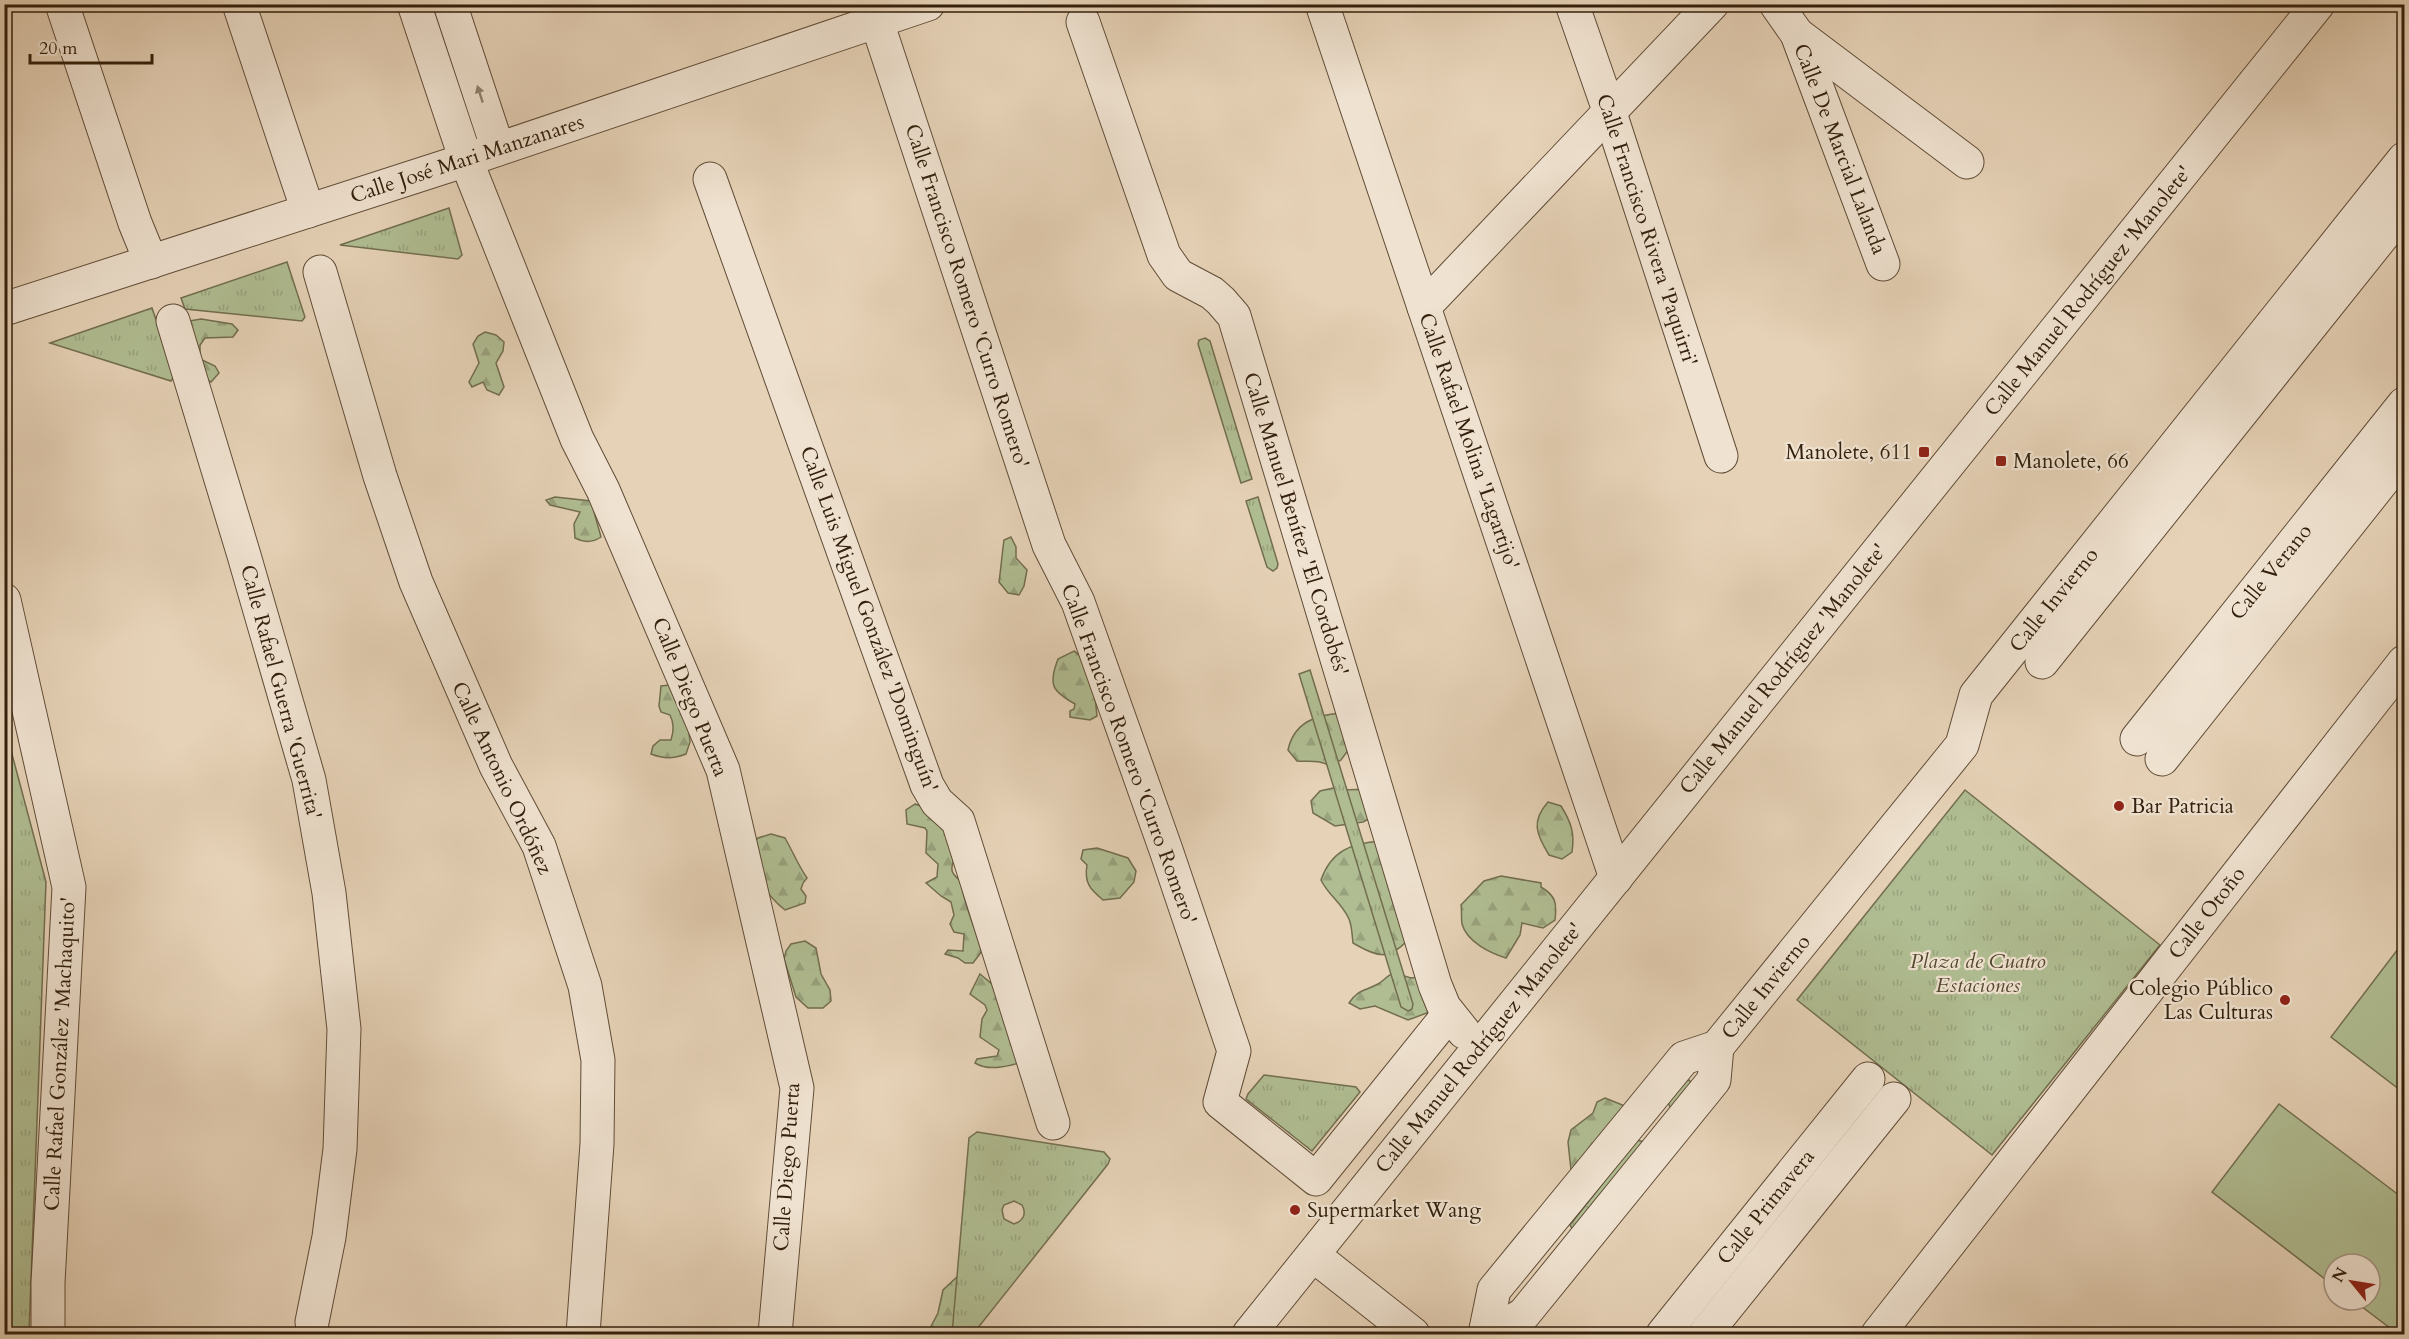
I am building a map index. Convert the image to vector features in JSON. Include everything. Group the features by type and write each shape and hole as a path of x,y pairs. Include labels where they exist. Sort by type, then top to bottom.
{"street":[{"path":"62,4 135,223 151,262"},
{"path":"239,4 308,211"},
{"name":"Calle Diego Puerta","path":"414,4 466,160 577,439 603,490 723,770 797,1088 775,1335"},
{"path":"450,4 498,149"},
{"name":"Calle José Mari Manzanares","path":"4,309 466,160 928,4"},
{"name":"Calle Rafael Molina 'Lagartijo'","path":"1322,4 1616,878"},
{"name":"Calle Francisco Rivera 'Paquirri'","path":"1572,4 1610,113 1721,456"},
{"path":"1424,307 1712,4"},
{"name":"Calle De Marcial Lalanda","path":"1776,4 1797,34 1883,264"},
{"name":"Calle Manuel Rodríguez 'Manolete'","path":"1249,1335 2318,4"},
{"name":"Calle Francisco Romero 'Curro Romero'","path":"877,22 1049,545 1078,602 1234,1051 1220,1102 1316,1179 1449,1014"},
{"name":"Calle Manuel Benítez 'El Cordobés'","path":"1083,22 1164,255 1178,275 1212,293 1234,316 1435,985 1449,1014 1480,1047"},
{"path":"1797,34 1967,162"},
{"name":"Calle Invierno","path":"1485,1335 1494,1290 1684,1058 1717,1047 1962,745 1976,695 2404,159"},
{"name":"Calle Luis Miguel González 'Dominguín'","path":"710,179 927,785 937,802 958,822 1053,1123"},
{"name":"Calle Invierno","path":"2042,662 2404,209"},
{"name":"Calle Antonio Ordóñez","path":"320,272 380,476 416,582 496,766 538,846 585,986 598,1060 597,1144 583,1335"},
{"name":"Calle Rafael Guerra 'Guerrita'","path":"173,321 309,780 329,893 344,1029 340,1149 329,1237 312,1322"},
{"name":"Calle Verano","path":"2404,404 2150,749 2404,454"},
{"name":"Calle Rafael González 'Machaquito'","path":"4,600 69,887 48,1283 48,1335"},
{"name":"Calle Otoño","path":"1878,1335 2404,662"},
{"name":"Calle Invierno","path":"1491,1335 1524,1314 1714,1080 1717,1047"},
{"name":"Calle Primavera","path":"1663,1335 1868,1079"},
{"name":"Calle Primavera","path":"1705,1335 1894,1100"},
{"path":"1312,1255 1413,1335"}],"green space":[{"path":"449,208 462,255 458,259 340,245"},
{"path":"287,262 305,317 302,321 185,309 181,298"},
{"path":"152,308 175,375 171,381 50,343"},
{"path":"201,319 232,324 238,330 233,337 205,338 200,345 200,359 215,366 219,373 211,382 197,375 189,321"},
{"path":"485,332 496,335 504,342 503,351 496,363 504,387 499,395 487,390 483,382 472,387 469,382 479,363 473,344 478,336"},
{"path":"1205,338 1210,341 1252,479 1241,483 1198,344 1199,340"},
{"path":"555,497 591,501 601,537 588,542 575,538 574,524 580,512 550,505 546,500"},
{"path":"1258,497 1278,564 1273,571 1267,567 1246,501"},
{"path":"1011,537 1016,547 1016,558 1027,570 1024,586 1019,595 1008,593 999,582 1004,540"},
{"path":"1074,651 1086,664 1093,680 1097,716 1090,720 1070,717 1070,711 1074,709 1075,704 1061,695 1054,686 1053,675 1058,659"},
{"path":"1310,670 1413,1004 1412,1009 1408,1011 1401,1007 1299,674"},
{"path":"670,685 686,706 690,742 686,754 668,758 651,754 653,746 660,740 671,740 672,737 673,727 670,715 661,712 659,706 661,686"},
{"path":"1341,713 1354,742 1341,760 1330,766 1318,762 1297,761 1288,750 1295,733 1315,718"},
{"path":"4,724 46,882 29,1334 4,1334"},
{"path":"1333,788 1369,789 1376,815 1363,822 1335,826 1313,813 1311,801 1320,791"},
{"name":"Plaza de Cuatro Estaciones","path":"1965,790 2160,945 1992,1155 1797,1000"},
{"path":"1548,802 1561,806 1571,828 1572,852 1562,859 1549,855 1538,834 1539,815"},
{"path":"915,804 939,812 955,857 952,870 961,881 967,908 982,951 973,963 965,963 945,954 948,950 963,951 964,934 954,932 950,924 954,915 951,902 926,883 937,877 938,864 926,853 927,831 925,828 907,824 906,810"},
{"path":"771,834 785,838 807,878 801,889 806,896 805,903 785,910 765,889 750,846 758,838"},
{"path":"1381,841 1408,940 1401,947 1382,955 1353,943 1349,919 1321,880 1336,855 1360,844"},
{"path":"1097,848 1128,858 1136,871 1134,882 1120,898 1103,900 1089,885 1086,877 1087,865 1081,859 1083,850"},
{"path":"1501,876 1541,883 1541,887 1553,897 1556,909 1555,920 1543,928 1522,923 1520,935 1506,958 1486,950 1474,941 1462,924 1461,905 1484,881"},
{"path":"805,941 816,948 821,974 830,990 831,1001 823,1008 808,1008 796,997 784,959 791,944"},
{"path":"2398,949 2404,953 2404,1093 2331,1037"},
{"path":"1394,973 1411,978 1419,977 1433,996 1427,1013 1408,1020 1375,1006 1360,1009 1349,1003 1358,993 1378,984"},
{"path":"980,974 993,985 1019,1063 991,1068 975,1063 977,1059 997,1056 999,1050 980,1037 982,1019 987,1010 985,1005 970,994"},
{"path":"1264,1075 1356,1087 1360,1092 1312,1151 1246,1099"},
{"path":"1689,1080 1692,1084 1673,1107 1670,1107 1668,1102 1685,1081"},
{"path":"1605,1098 1630,1108 1579,1173 1571,1170 1568,1142 1571,1130 1593,1113 1597,1102"},
{"path":"2279,1104 2404,1199 2404,1334 2398,1334 2369,1312 2382,1312 2382,1252 2322,1252 2322,1277 2212,1192"},
{"path":"977,1132 1104,1152 1110,1159 973,1334 952,1334 969,1138","holes":["1014,1201 1022,1205 1024,1214 1020,1221 1014,1224 1004,1219 1002,1210 1004,1205"]},
{"path":"1637,1140 1644,1142 1573,1230 1570,1225"},
{"path":"974,1261 963,1334 927,1334 938,1313 943,1290"}],"place":[{"name":"Manolete, 611","path":"1924,452"},
{"name":"Manolete, 66","path":"2001,461"},
{"name":"Bar Patricia","path":"2119,806"},
{"name":"Colegio Público Las Culturas","path":"2285,1000"},
{"name":"Supermarket Wang","path":"1295,1210"}]}
